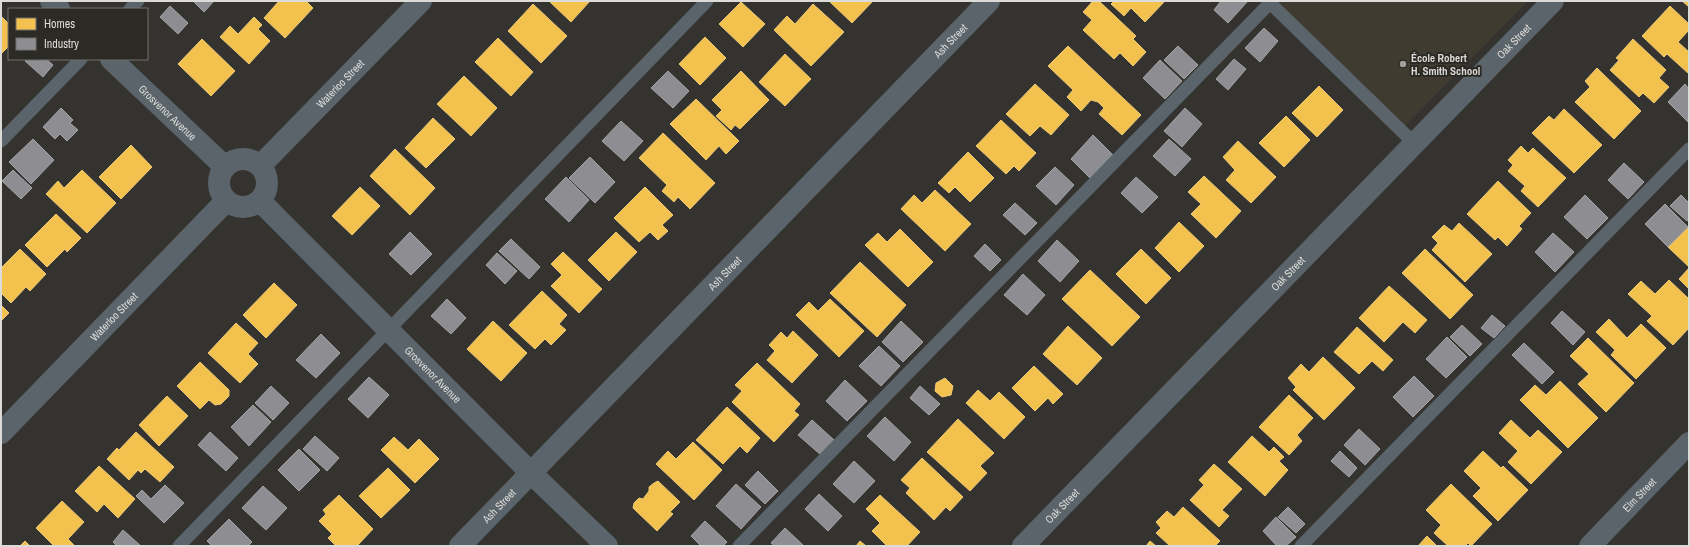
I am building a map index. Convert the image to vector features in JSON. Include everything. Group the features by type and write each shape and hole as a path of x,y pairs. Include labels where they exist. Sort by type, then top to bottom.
{"street":[{"name":"Waterloo Street","path":"260,166 421,1"},
{"name":"Ash Street","path":"460,546 989,1"},
{"name":"Oak Street","path":"1023,546 1554,1"},
{"name":"Grosvenor Avenue","path":"112,60 225,167"},
{"path":"238,159 246,159 260,166 267,180 267,187 260,201 247,207 239,208 226,201 219,188 219,180 225,167 238,159"},
{"name":"Waterloo Street","path":"1,433 226,201"},
{"name":"Grosvenor Avenue","path":"260,201 531,473 607,546"},
{"name":"Elm Street","path":"1590,546 1689,443"}],"lane":[{"path":"179,546 707,1"},
{"path":"739,546 1269,2 1415,144"},
{"path":"1,141 80,60"},
{"path":"1301,546 1689,149"}],"shaded area":[{"name":"École Robert H. Smith School","path":"1276,1 1528,1 1404,127"}],"building: Homes":[{"path":"279,1 306,1 313,8 285,38 264,18"},
{"path":"549,1 590,1 571,22"},
{"path":"829,1 873,1 852,23"},
{"path":"1093,1 1099,1 1136,36 1133,39 1146,52 1133,66 1120,53 1114,59 1083,30 1092,20 1083,12"},
{"path":"1114,1 1165,1 1145,22 1131,8 1124,16 1111,4"},
{"path":"1682,1 1689,1 1689,7"},
{"path":"741,2 765,24 743,47 719,24"},
{"path":"533,4 567,36 541,63 508,31"},
{"path":"813,4 844,32 811,66 774,30 787,16 795,24"},
{"path":"1670,6 1689,24 1689,30 1678,42 1689,52 1689,74 1667,54 1664,57 1642,36"},
{"path":"1,16 8,23 8,47 1,54"},
{"path":"254,17 262,25 258,29 270,41 249,64 220,37 230,26 238,34"},
{"path":"705,37 726,58 700,85 679,64"},
{"path":"498,38 533,72 511,96 475,62"},
{"path":"202,39 235,71 211,96 178,64"},
{"path":"1633,39 1666,70 1659,78 1669,87 1654,103 1643,93 1639,97 1610,70 1619,60 1616,58"},
{"path":"1068,46 1141,115 1122,135 1099,114 1104,108 1098,102 1091,100 1081,111 1067,97 1073,90 1048,66"},
{"path":"785,54 811,79 785,106 759,82"},
{"path":"1597,68 1641,111 1614,139 1575,102 1590,87 1585,81"},
{"path":"741,71 769,100 740,129 735,125 731,130 716,116 722,110 712,100"},
{"path":"464,76 497,108 471,136 437,104"},
{"path":"1035,84 1069,115 1051,135 1040,126 1030,136 1006,114"},
{"path":"1319,86 1343,110 1317,137 1292,113"},
{"path":"696,99 739,141 726,154 719,146 706,160 670,124"},
{"path":"1564,109 1602,145 1574,173 1532,133 1549,116 1554,120"},
{"path":"1286,116 1310,140 1284,167 1259,143"},
{"path":"433,118 455,139 426,168 405,148"},
{"path":"1001,120 1036,153 1019,171 1014,166 1006,174 976,146"},
{"path":"663,133 715,183 690,209 678,197 674,202 662,191 667,185 639,158"},
{"path":"1238,141 1276,177 1251,203 1226,180 1235,170 1223,157"},
{"path":"131,145 152,167 121,199 99,177"},
{"path":"1521,146 1528,153 1533,148 1566,178 1538,207 1521,191 1525,186 1508,171 1513,165 1508,160"},
{"path":"395,149 435,188 410,215 370,176"},
{"path":"968,152 994,178 970,202 955,187 949,193 938,183"},
{"path":"82,170 116,203 87,233 46,194 58,181 64,188"},
{"path":"1204,176 1241,211 1216,238 1191,214 1201,204 1188,192"},
{"path":"1498,181 1531,213 1519,226 1522,229 1507,246 1498,237 1495,240 1467,214"},
{"path":"360,187 380,206 352,235 332,216"},
{"path":"645,187 673,215 662,225 668,231 658,240 650,232 639,242 614,218"},
{"path":"935,190 971,224 945,251 901,209 914,195 922,203"},
{"path":"56,214 81,238 67,252 65,249 47,267 25,245"},
{"path":"1179,222 1204,246 1179,272 1155,248"},
{"path":"1459,223 1492,254 1465,282 1432,250 1438,243 1432,237 1444,225 1452,231"},
{"path":"1689,227 1689,267 1668,247"},
{"path":"900,229 933,262 908,287 865,245 878,233 887,242"},
{"path":"616,232 637,252 609,281 588,260"},
{"path":"20,249 46,274 30,291 26,287 11,303 1,293 1,268"},
{"path":"1141,249 1171,278 1146,304 1116,274"},
{"path":"1425,249 1473,295 1450,319 1402,273"},
{"path":"563,252 602,289 579,313 551,286 562,275 551,264"},
{"path":"860,262 906,305 877,337 830,293"},
{"path":"1689,268 1689,289 1679,279"},
{"path":"1090,270 1140,317 1112,346 1062,299"},
{"path":"1669,280 1689,299 1689,328 1673,345 1647,321 1652,316 1628,294 1641,281 1655,294"},
{"path":"274,283 297,305 266,338 243,315"},
{"path":"1389,286 1427,320 1415,333 1403,322 1384,342 1359,318"},
{"path":"542,291 567,315 559,324 566,330 551,345 545,339 535,349 509,325"},
{"path":"830,299 864,331 839,357 796,315 809,302 818,311"},
{"path":"1,305 9,313 1,321"},
{"path":"1609,319 1627,338 1641,324 1666,348 1636,379 1611,355 1615,350 1596,332"},
{"path":"493,321 527,353 501,381 467,349"},
{"path":"236,323 258,343 248,354 258,364 240,383 208,353"},
{"path":"1068,326 1102,358 1077,385 1043,354"},
{"path":"1357,327 1393,360 1383,371 1372,361 1359,374 1334,352"},
{"path":"793,331 818,355 792,383 767,360 775,351 769,345 781,332 787,338"},
{"path":"1588,338 1634,383 1606,412 1578,384 1589,374 1570,356"},
{"path":"1323,357 1355,388 1324,420 1293,390 1296,387 1288,378 1301,364 1309,372"},
{"path":"200,362 229,390 229,396 221,404 215,405 209,400 200,409 177,386"},
{"path":"757,363 800,404 794,411 799,415 774,442 732,402 742,391 735,385"},
{"path":"1034,366 1063,394 1053,404 1048,398 1035,411 1012,388"},
{"path":"945,378 953,386 951,395 942,397 935,391 936,383"},
{"path":"1560,381 1598,418 1568,448 1520,400 1535,385 1546,395"},
{"path":"978,390 990,401 999,392 1025,417 1004,439 966,403"},
{"path":"1289,395 1313,418 1297,435 1302,441 1289,455 1259,427"},
{"path":"167,396 188,416 159,446 139,425"},
{"path":"727,407 760,438 747,453 740,446 723,464 696,440"},
{"path":"958,419 994,453 980,466 987,473 970,491 927,452"},
{"path":"1511,420 1530,438 1538,430 1562,452 1531,484 1508,462 1518,451 1499,433"},
{"path":"136,432 174,467 160,482 145,469 141,473 138,470 129,480 107,459 117,448 119,450"},
{"path":"1252,436 1269,452 1274,447 1284,457 1279,461 1288,470 1265,496 1228,462"},
{"path":"394,437 408,450 419,439 439,459 415,483 381,450"},
{"path":"693,442 722,470 694,500 656,464 668,451 676,459"},
{"path":"1483,451 1501,468 1503,466 1528,490 1498,521 1473,496 1481,488 1464,471"},
{"path":"922,458 963,497 950,511 946,507 934,520 906,493 910,488 901,480"},
{"path":"1214,464 1242,489 1222,510 1229,516 1219,527 1190,500 1204,485 1199,480"},
{"path":"99,466 135,499 118,518 104,504 97,512 75,491"},
{"path":"388,468 410,490 381,518 359,496"},
{"path":"658,481 680,502 670,512 673,514 657,531 633,508 634,503 639,498 643,499 649,491 649,487"},
{"path":"1451,484 1492,524 1471,546 1468,543 1465,546 1448,546 1434,533 1441,525 1426,510"},
{"path":"339,495 373,529 357,546 336,546 328,538 332,534 319,521 326,514 323,510"},
{"path":"880,495 920,532 907,546 887,546 872,531 880,523 866,509"},
{"path":"62,501 84,522 68,539 74,545 73,546 54,546 36,528"},
{"path":"1183,507 1220,541 1215,546 1170,546 1156,533 1161,528 1156,522 1167,511 1174,517"},
{"path":"1427,536 1437,546 1418,546"},
{"path":"25,541 30,546 20,546"},
{"path":"860,541 866,546 856,546"},
{"path":"1150,541 1156,546 1146,546"}],"building: Industry":[{"path":"193,1 214,1 204,12"},
{"path":"1221,1 1247,2 1228,23 1214,10"},
{"path":"170,6 188,23 178,34 160,17"},
{"path":"1264,28 1278,41 1260,62 1245,48"},
{"path":"1178,46 1198,65 1184,79 1164,60"},
{"path":"1234,59 1246,69 1228,90 1216,79"},
{"path":"47,60 53,65 43,77 25,61"},
{"path":"1160,60 1182,81 1165,99 1143,78"},
{"path":"668,71 689,91 673,108 651,88"},
{"path":"1685,84 1689,89 1688,122 1668,102"},
{"path":"61,108 73,120 70,123 78,130 67,141 60,134 55,139 43,127"},
{"path":"1185,108 1202,124 1182,147 1164,131"},
{"path":"621,121 643,141 624,161 602,141"},
{"path":"1093,135 1113,155 1090,178 1071,159"},
{"path":"33,139 54,160 31,184 9,162"},
{"path":"1169,139 1191,159 1175,176 1153,156"},
{"path":"590,157 615,182 595,203 569,178"},
{"path":"1624,163 1644,182 1628,199 1608,180"},
{"path":"1055,167 1074,185 1056,205 1036,186"},
{"path":"13,170 32,188 21,199 2,181"},
{"path":"566,177 589,200 569,222 545,199"},
{"path":"1136,177 1158,197 1142,213 1121,193"},
{"path":"1585,195 1608,218 1587,239 1564,217"},
{"path":"1681,195 1689,203 1689,218 1687,221 1670,206"},
{"path":"1015,203 1037,223 1025,235 1003,215"},
{"path":"1665,204 1688,227 1668,247 1645,224"},
{"path":"410,232 432,254 411,275 389,254"},
{"path":"1553,233 1574,252 1555,272 1535,252"},
{"path":"511,239 540,267 529,279 499,251"},
{"path":"1057,240 1079,261 1060,282 1038,261"},
{"path":"985,244 1001,260 990,271 974,256"},
{"path":"497,253 517,271 505,284 486,265"},
{"path":"1023,274 1045,295 1027,315 1004,295"},
{"path":"447,299 466,318 451,334 431,316"},
{"path":"1562,311 1585,332 1573,345 1551,323"},
{"path":"1492,315 1505,326 1494,338 1481,328"},
{"path":"901,321 923,342 903,362 882,342"},
{"path":"1462,325 1482,344 1470,356 1450,337"},
{"path":"321,334 340,353 316,378 296,360"},
{"path":"1447,337 1467,357 1446,378 1426,359"},
{"path":"1524,343 1554,372 1542,384 1512,355"},
{"path":"879,346 900,366 881,386 859,366"},
{"path":"1414,376 1434,396 1413,417 1393,397"},
{"path":"369,377 389,395 368,418 348,399"},
{"path":"845,380 867,401 847,421 826,401"},
{"path":"271,386 289,403 273,420 255,403"},
{"path":"920,386 940,404 929,415 910,398"},
{"path":"253,405 271,422 249,446 231,427"},
{"path":"885,417 911,442 894,461 867,436"},
{"path":"812,420 834,440 821,455 798,435"},
{"path":"1359,429 1380,449 1365,465 1344,445"},
{"path":"210,432 238,458 226,471 198,445"},
{"path":"315,436 339,458 327,471 303,449"},
{"path":"299,449 320,470 299,491 278,470"},
{"path":"1340,451 1357,468 1349,477 1331,461"},
{"path":"854,461 875,481 854,503 833,484"},
{"path":"758,471 778,491 765,504 745,485"},
{"path":"736,484 761,507 741,529 716,506"},
{"path":"165,485 184,503 164,523 136,496 142,490 151,499"},
{"path":"263,486 287,508 266,530 242,508"},
{"path":"819,494 842,516 828,531 805,509"},
{"path":"1288,507 1305,524 1296,533 1278,517"},
{"path":"1276,517 1296,537 1286,546 1277,546 1263,531"},
{"path":"229,519 252,542 248,546 212,546 207,541"},
{"path":"705,521 727,542 723,546 701,546 691,536"},
{"path":"785,528 804,546 775,546 771,543"},
{"path":"123,530 141,546 117,546 113,542"}],"place":[{"name":"École Robert H. Smith School","path":"1403,64"}]}
